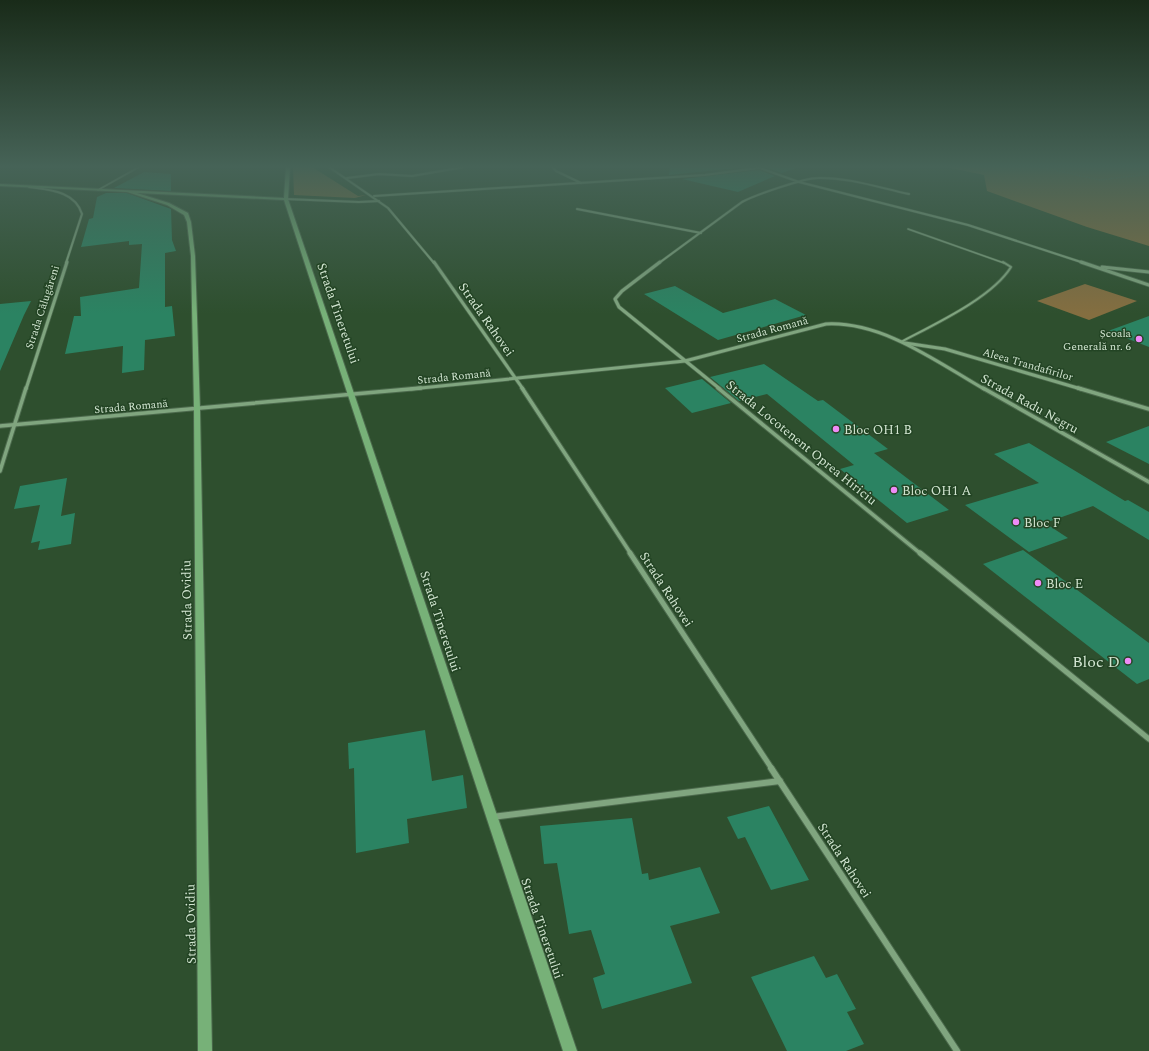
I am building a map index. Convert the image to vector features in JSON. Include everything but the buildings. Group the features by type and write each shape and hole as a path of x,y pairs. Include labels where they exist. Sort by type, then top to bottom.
{"main road":[{"name":"Strada Ovidiu","path":"187,216 189,222 192,256 197,410 205,1051"},
{"name":"Strada Tineretului","path":"292,216 353,395 491,817 570,1051"}],"street":[{"name":"Strada Călugăreni","path":"0,471 13,425 81,216"},
{"name":"Strada Rahovei","path":"396,216 425,250 516,380 957,1051"},
{"path":"613,216 701,233"},
{"name":"Strada Locotenent Oprea Hiriciu","path":"723,216 622,291 615,298 619,307 1149,739"},
{"path":"933,216 968,225 1149,284"},
{"path":"1098,267 1149,272"},
{"name":"Strada Romană","path":"0,426 197,410 516,380 685,361 826,324 839,322 855,323 870,327 901,342"},
{"name":"Aleea Trandafirilor","path":"901,342 945,350 1149,409"},
{"name":"Strada Radu Negru","path":"901,342 1149,482"},
{"path":"491,817 780,782"}],"lane":[{"path":"901,342 963,308 1003,278 1010,272 1011,267 1000,261 908,229"}],"shaded area":[{"path":"1057,216 1149,216 1149,246"},
{"path":"1085,284 1137,301 1089,320 1037,301"}],"place":[{"name":"Școala Generală nr. 6","path":"1139,339"},
{"name":"Bloc OH1 B","path":"836,429"},
{"name":"Bloc OH1 A","path":"894,490"},
{"name":"Bloc F","path":"1016,522"},
{"name":"Bloc E","path":"1038,583"},
{"name":"Bloc D","path":"1128,661"}]}
